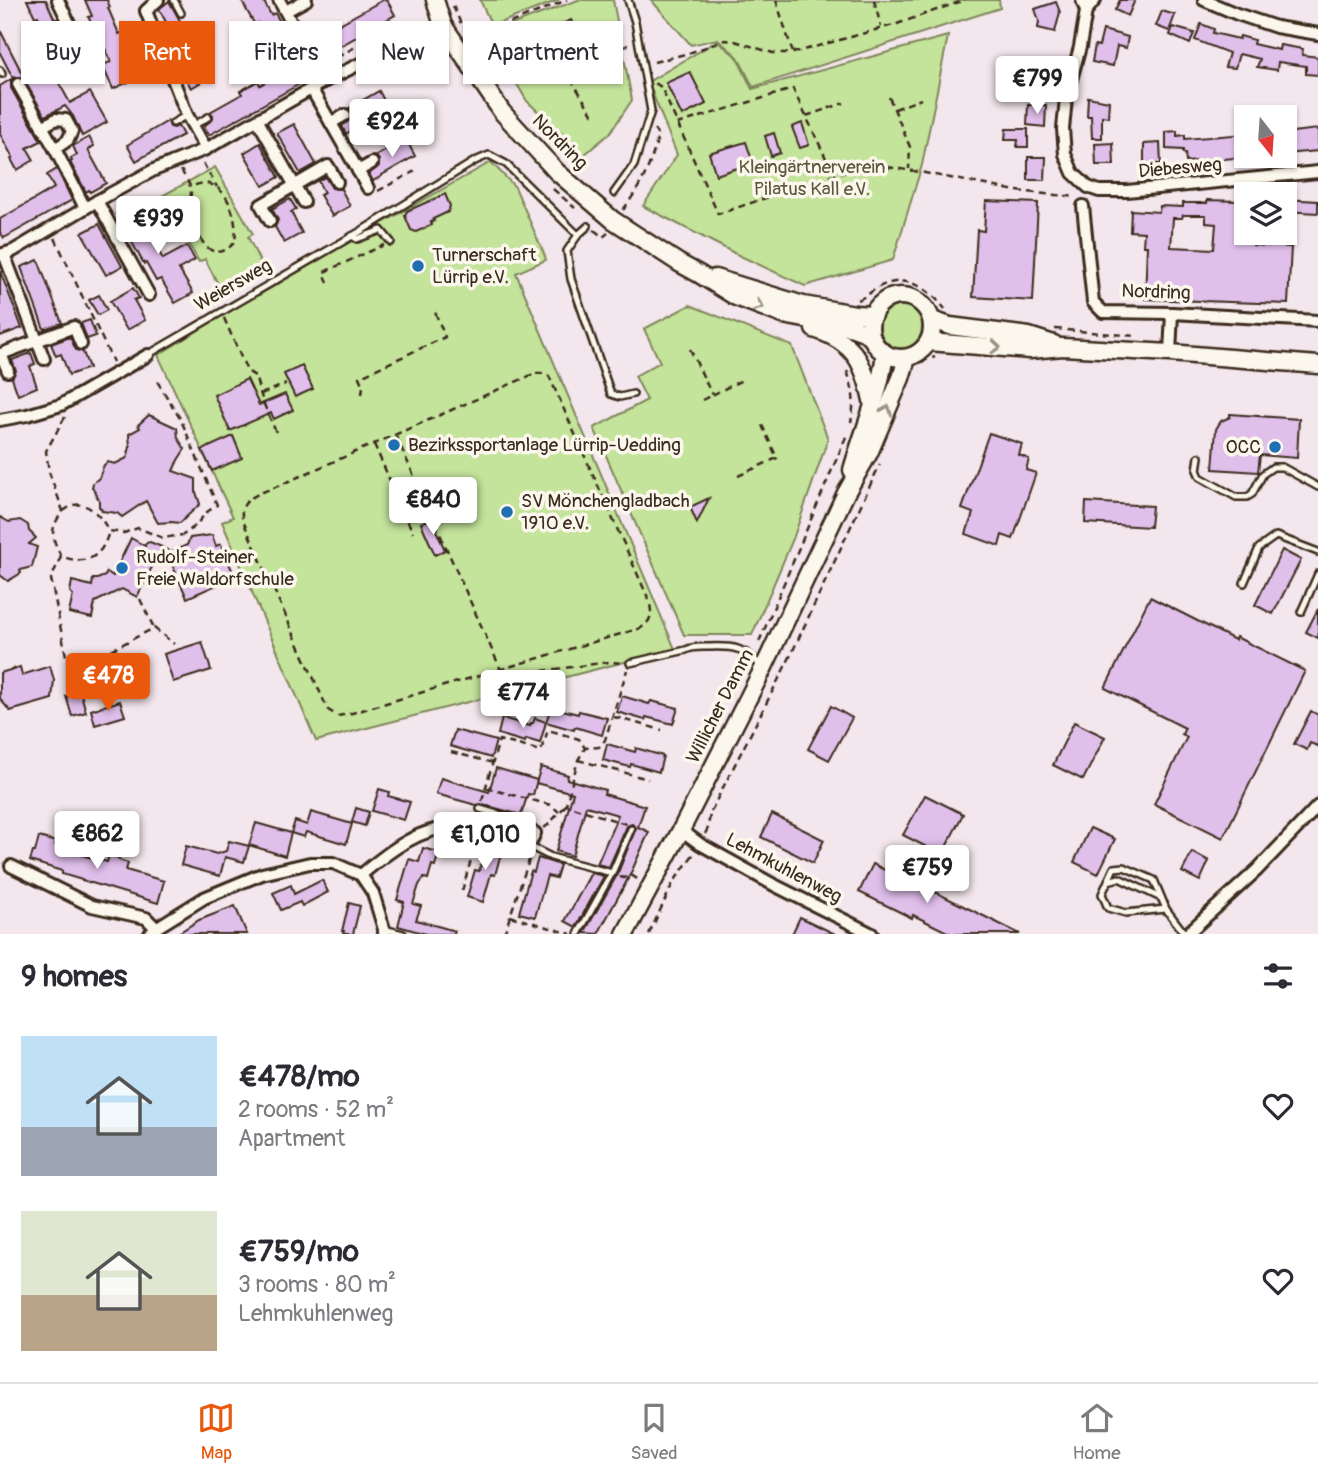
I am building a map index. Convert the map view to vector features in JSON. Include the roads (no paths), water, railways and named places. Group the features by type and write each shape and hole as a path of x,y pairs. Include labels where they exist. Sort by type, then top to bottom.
{"main road":[{"name":"Nordring","path":"435,0 442,21"},
{"name":"Nordring","path":"449,34 502,112 557,172 613,220 736,297 783,315 853,328 872,338"},
{"name":"Nordring","path":"699,274 803,306 873,315"},
{"path":"895,297 914,298 928,311 932,320 929,342 911,364 885,353 877,347 872,338 871,323 878,306 895,297"},
{"path":"783,315 834,336 850,348 862,366 873,406"},
{"path":"932,320 950,326 1029,337 1063,347"},
{"path":"929,342 1030,350 1063,347 1170,353 1318,365"},
{"name":"Willicher Damm","path":"846,493 883,372 885,353"},
{"name":"Willicher Damm","path":"625,934 763,669 846,493 869,453 901,377 911,364"}],"street":[{"path":"58,0 68,21"},
{"path":"158,0 146,11 202,151"},
{"path":"279,0 291,21"},
{"path":"286,11 306,0"},
{"path":"1085,197 1065,154 1063,129 1066,98 1080,47 1084,5 1095,0"},
{"path":"1204,0 1276,27 1318,34"},
{"path":"18,84 85,208"},
{"path":"44,359 2,255 154,170 202,151 321,84"},
{"path":"312,90 368,188"},
{"path":"331,123 345,115"},
{"path":"42,127 56,119 66,120 72,131 68,140 55,149"},
{"path":"258,121 304,202"},
{"path":"358,171 372,163"},
{"path":"270,221 261,205 295,185 328,166 337,182"},
{"name":"Diebesweg","path":"1085,197 1099,191 1127,191 1318,172"},
{"name":"Nordring","path":"1085,197 1093,302 1103,312 1318,321"},
{"path":"97,201 149,295"},
{"path":"1170,353 1172,313"},
{"path":"8,371 1,354 37,340 74,327 81,344"},
{"name":"Weiersweg","path":"0,420 61,405 148,355"},
{"path":"1186,934 1257,870 1318,806"},
{"path":"361,875 410,840 440,828 461,828 531,847 536,832"},
{"name":"Lehmkuhlenweg","path":"681,830 700,844 774,885 872,934"},
{"path":"11,866 92,906 146,918 153,931 205,898 262,874 310,863 333,863 361,875 373,893 384,931"}],"lane":[{"path":"174,0 181,13"},
{"path":"614,193 634,165 650,111 635,22 628,0"},
{"path":"173,123 208,117"},
{"name":"Weiersweg","path":"148,355 489,155 506,164 578,235"},
{"path":"588,226 567,251 571,279 611,394 620,397 633,394"},
{"path":"352,236 357,239 381,229 391,242"},
{"path":"1199,457 1197,470 1200,477 1237,497 1252,494 1263,474 1273,467 1282,467 1318,486"},
{"path":"1244,583 1259,548 1276,536 1318,552"},
{"path":"1301,612 1318,574"},
{"path":"630,663 692,647 729,646 747,652 763,669"},
{"path":"480,809 524,822 536,832"},
{"path":"578,934 631,829"},
{"path":"531,847 551,857 611,873"},
{"path":"1166,909 1126,913 1108,908 1102,894 1114,868 1124,867 1154,880 1166,909 1186,934"},
{"path":"1108,881 1119,878 1161,898"},
{"path":"384,931 402,934"}],"place":[{"name":"Turnerschaft Lürrip e.V.","path":"418,266"},
{"name":"Bezirkssportanlage Lürrip-Uedding","path":"394,445"},
{"name":"OCC","path":"1275,447"},
{"name":"SV Mönchengladbach 1910 e.V.","path":"507,512"},
{"name":"Rudolf-Steiner Freie Waldorfschule","path":"122,568"}],"park label":[{"name":"Kleingärtnerverein Pilatus Kall e.V.","path":"812,178"}]}
